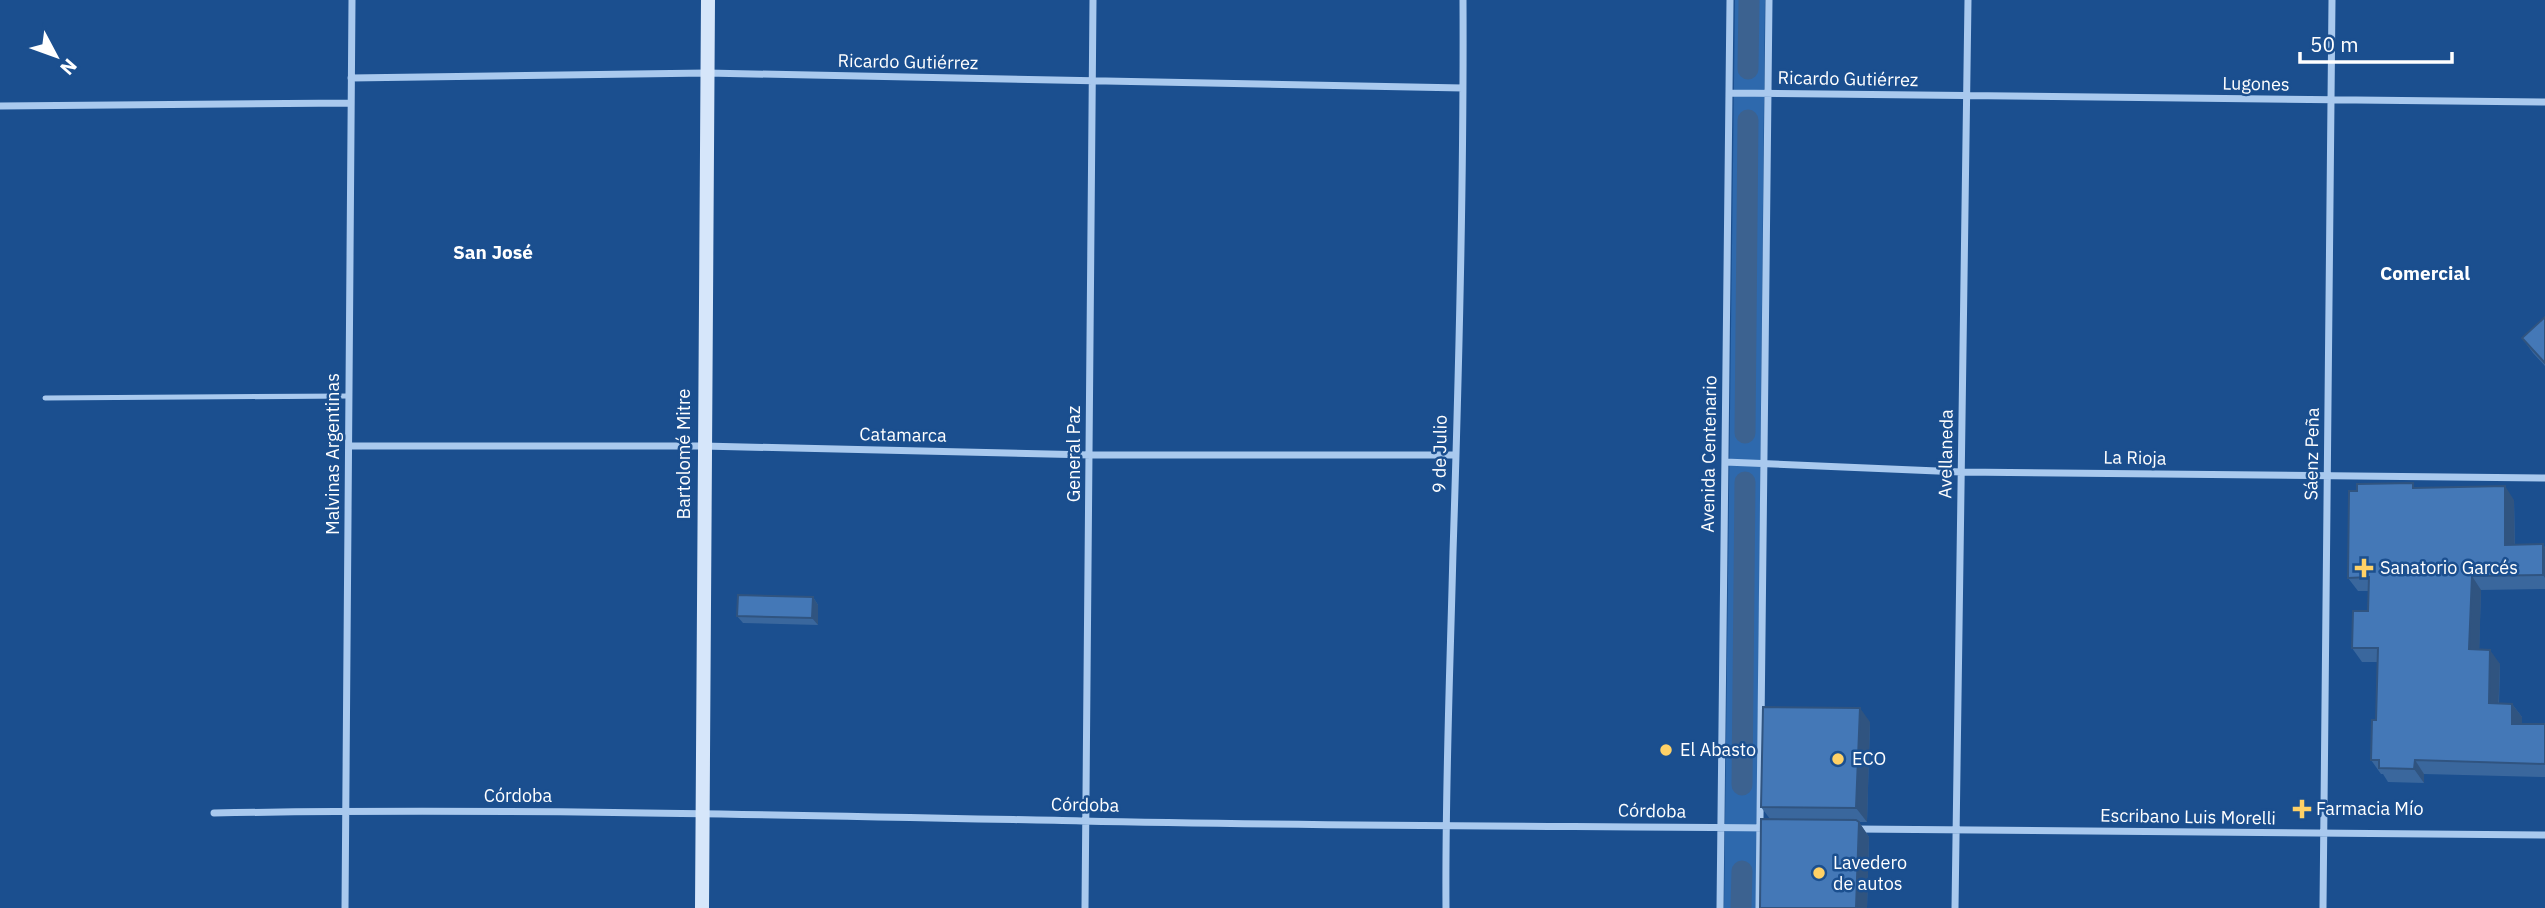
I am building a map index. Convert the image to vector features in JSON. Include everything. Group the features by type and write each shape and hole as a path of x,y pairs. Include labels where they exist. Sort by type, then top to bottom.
{"main road":[{"name":"Bartolomé Mitre","path":"702,908 708,0"}],"street":[{"name":"Malvinas Argentinas","path":"345,908 352,0"},
{"name":"General Paz","path":"1085,908 1093,0"},
{"name":"9 de Julio","path":"1446,908 1445,825 1456,455 1463,0"},
{"name":"Avenida Centenario","path":"1720,908 1730,0"},
{"path":"1759,908 1769,0"},
{"name":"Avellaneda","path":"1955,908 1968,0"},
{"name":"Sáenz Peña","path":"2323,908 2332,0"},
{"name":"Ricardo Gutiérrez","path":"351,78 707,73 1463,88"},
{"name":"Ricardo Gutiérrez","path":"1729,93 1967,97"},
{"name":"Lugones","path":"1967,97 2545,102"},
{"path":"0,106 351,103"},
{"name":"Catamarca","path":"349,446 703,446 1091,455 1456,455"},
{"name":"La Rioja","path":"1725,462 1961,472 2545,478"},
{"name":"Córdoba","path":"214,813 703,812 1086,821 1773,828"},
{"path":"1852,829 1956,830"},
{"name":"Escribano Luis Morelli","path":"1956,830 2545,835"}],"lane":[{"path":"46,398 349,396"}],"shaded area":[{"path":"1735,0 1765,0 1756,908 1724,908"}],"building":[{"path":"2545,317 2545,363 2522,338"},
{"path":"2413,483 2413,488 2505,486 2505,545 2543,544 2543,575 2472,576 2469,649 2490,650 2489,703 2512,704 2512,724 2545,724 2545,764 2415,760 2414,769 2379,768 2379,760 2371,760 2372,720 2376,720 2378,648 2352,648 2353,611 2368,611 2369,577 2348,578 2349,491 2357,491 2357,484"},
{"path":"738,595 813,597 812,618 737,616"},
{"path":"1763,707 1860,708 1856,808 1761,807"},
{"name":"Lavedero de autos","path":"1761,819 1859,822 1856,908 1760,908"}],"waterway":[{"path":"1748,69 1749,0"},
{"path":"1745,433 1748,120"},
{"path":"1742,785 1745,482"},
{"path":"1741,908 1742,871"}],"place":[{"name":"Sanatorio Garcés","path":"2364,568"},
{"name":"El Abasto","path":"1666,750"},
{"name":"ECO","path":"1838,759"},
{"name":"Farmacia Mío","path":"2302,809"},
{"name":"Lavedero de autos","path":"1819,873"}],"district":[{"name":"San José","path":"493,252"},
{"name":"Comercial","path":"2425,273"}]}
